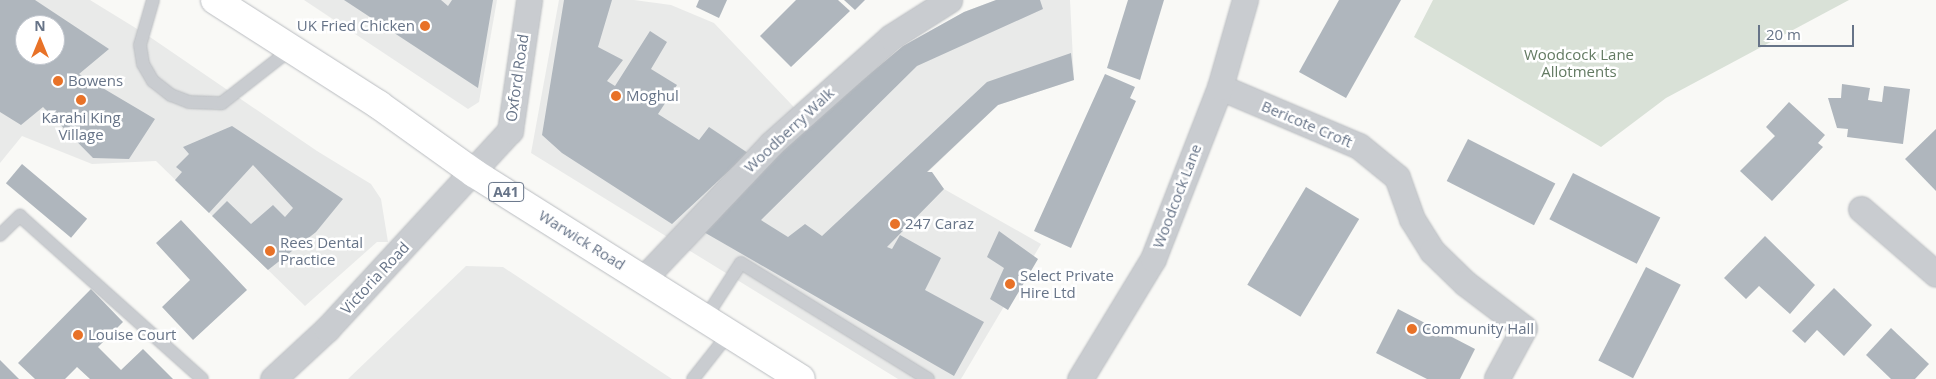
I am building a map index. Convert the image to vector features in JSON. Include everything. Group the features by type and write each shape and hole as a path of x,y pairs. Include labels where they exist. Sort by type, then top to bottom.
{"highway":[{"name":"Warwick Road","path":"215,0 474,173 730,332 801,379"}],"street":[{"name":"Oxford Road","path":"474,173 510,131 529,0"},
{"name":"Woodberry Walk","path":"644,278 771,144 891,37 949,0"},
{"name":"Woodcock Lane","path":"1080,379 1153,259 1220,87 1245,0"},
{"name":"Bericote Croft","path":"1220,87 1359,146 1397,177 1412,218 1432,251 1465,283 1524,328 1497,378"},
{"name":"Victoria Road","path":"273,379 327,329 474,173"},
{"path":"1862,209 1936,274"}],"lane":[{"path":"153,0 140,45 142,64 153,81 171,95 189,102 222,103 290,49"},
{"path":"0,236 20,216 202,379"},
{"path":"706,317 742,263 928,379"},
{"path":"693,379 730,332"}],"shaded area":[{"path":"0,0 90,0 147,35 317,151 371,184 381,199 388,242 377,242 305,306 156,161 92,164 22,136 0,163"},
{"path":"304,0 497,0 479,102 468,109"},
{"path":"559,0 634,0 671,5 714,23 810,124 903,46 964,12 996,0 1070,0 1074,80 998,105 928,172 944,189 1041,244 961,379 898,379 531,153"},
{"path":"466,266 503,267 672,379 348,379"}],"green space":[{"name":"Woodcock Lane Allotments","path":"1433,0 1849,0 1666,98 1601,147 1414,37"}],"building":[{"path":"0,0 35,0 58,15 15,15 15,65 65,65 65,20 109,49 79,74 155,119 129,159 93,158 43,107 21,125 0,112"},
{"path":"344,0 441,0 448,6 452,0 493,0 478,88"},
{"path":"564,0 612,0 598,47 623,60 607,81 615,86 650,31 667,42 651,69 677,85 658,114 699,140 709,127 748,153 672,224 562,153 542,135"},
{"path":"699,0 727,0 719,18 696,7"},
{"path":"796,0 838,0 850,11 791,67 760,36"},
{"path":"844,0 865,0 855,10"},
{"path":"996,0 1040,0 1043,9 917,66 761,220 788,237 805,224 822,236 987,82 1071,53 1074,80 998,105 927,172 932,172 944,189 887,247 892,249 900,235 941,258 925,290 984,322 954,376 702,231 810,124 903,46 964,12"},
{"path":"1128,0 1164,0 1140,80 1107,68"},
{"path":"1339,0 1401,0 1346,98 1299,72"},
{"path":"1105,74 1135,87 1130,98 1136,101 1071,248 1034,231"},
{"path":"1842,84 1870,88 1868,100 1882,102 1884,86 1910,89 1903,144 1847,137 1848,129 1837,128 1828,98 1841,98"},
{"path":"1789,102 1825,135 1818,143 1823,147 1772,201 1740,171 1775,136 1766,127"},
{"path":"232,126 343,199 316,232 268,270 212,216 227,201 251,224 273,205 285,217 293,208 253,165 209,213 175,180 182,172 176,167 189,154 183,147"},
{"path":"1936,129 1936,191 1905,159"},
{"path":"1468,139 1555,183 1534,225 1447,181"},
{"path":"22,164 87,219 71,238 6,183"},
{"path":"1573,173 1660,217 1637,264 1549,219"},
{"path":"1306,187 1359,219 1300,317 1247,285"},
{"path":"181,220 247,290 193,340 162,307 190,280 156,243"},
{"name":"Select Private Hire Ltd","path":"999,231 1038,259 1008,310 990,299 1004,268 987,257"},
{"path":"1765,236 1815,285 1790,314 1759,286 1746,299 1724,278"},
{"path":"1646,267 1681,285 1633,378 1598,361"},
{"path":"1834,288 1872,325 1844,356 1817,330 1805,343 1792,331"},
{"name":"Louise Court","path":"91,289 123,322 98,347 121,370 143,349 173,379 90,379 77,367 65,379 35,379 18,363"},
{"name":"Community Hall","path":"1398,309 1475,349 1460,379 1427,379 1376,353"},
{"path":"1891,328 1929,364 1915,379 1891,379 1866,355"},
{"path":"0,360 19,379 0,379"}],"place":[{"name":"UK Fried Chicken","path":"425,26"},
{"name":"Bowens","path":"58,81"},
{"name":"Moghul","path":"616,96"},
{"name":"Karahi King Village","path":"81,100"},
{"name":"247 Caraz","path":"895,224"},
{"name":"Rees Dental Practice","path":"270,251"},
{"name":"Select Private Hire Ltd","path":"1010,284"},
{"name":"Community Hall","path":"1412,329"},
{"name":"Louise Court","path":"78,335"}]}
